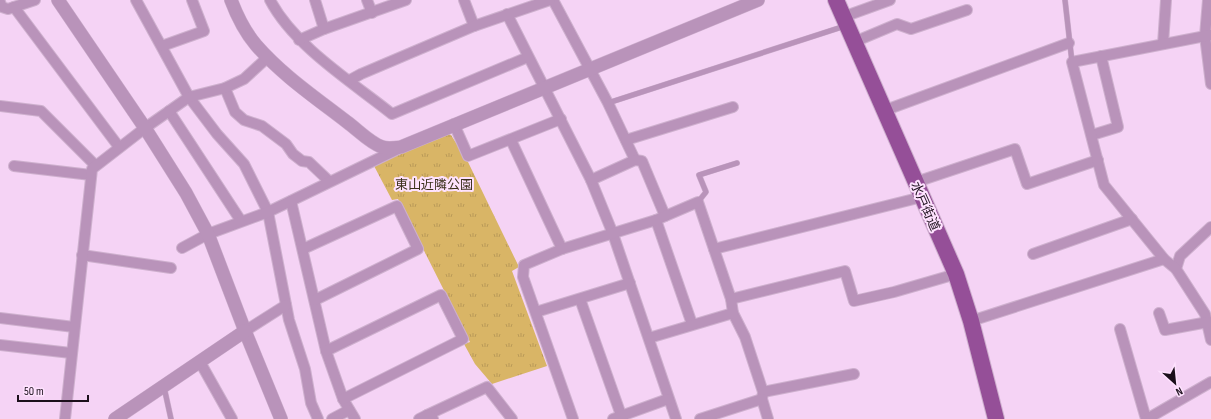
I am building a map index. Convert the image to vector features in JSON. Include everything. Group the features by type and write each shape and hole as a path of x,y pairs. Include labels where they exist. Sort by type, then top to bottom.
{"main road":[{"name":"水戸街道","path":"836,0 883,111 956,274 971,321 996,419"}],"street":[{"path":"1,5 8,9 35,0"},
{"path":"58,0 145,128 186,193 208,234 281,419"},
{"path":"136,0 188,97 217,134 244,164 268,212 289,320 305,369 311,403 318,419"},
{"path":"162,46 204,31 192,0"},
{"path":"231,0 243,26 256,45 294,81 374,142 382,146 400,147"},
{"path":"270,0 283,22 299,40 392,114 528,57"},
{"path":"315,0 324,29"},
{"path":"367,0 372,13"},
{"path":"299,40 324,29 406,0"},
{"path":"464,0 474,26"},
{"path":"350,80 474,26 550,0"},
{"path":"553,0 608,103 635,160"},
{"path":"182,248 208,234 268,212 328,181 400,147 544,86 758,0"},
{"path":"845,21 890,0"},
{"path":"1163,44 1166,0"},
{"path":"1208,0 1208,35 1211,84"},
{"path":"14,7 119,147"},
{"path":"854,42 897,24 911,29 967,10"},
{"path":"507,14 591,180 613,234 676,419"},
{"path":"1208,35 1072,62 1104,185 1164,259 1176,269 1205,314 1211,340"},
{"path":"883,111 1069,44"},
{"path":"1092,135 1118,127 1101,56"},
{"path":"65,419 92,168 188,97 224,88 244,79 268,57"},
{"path":"224,88 235,112 244,120 262,126 286,144 293,154 302,161 309,162 328,181"},
{"path":"0,106 41,111 95,165"},
{"path":"626,140 733,107"},
{"path":"169,111 241,221"},
{"path":"454,124 468,156 561,119"},
{"path":"511,140 562,249"},
{"path":"916,182 1015,149 1027,184 1098,160"},
{"path":"591,180 635,160 642,161 661,218 692,324"},
{"path":"14,166 91,175"},
{"path":"714,249 922,197"},
{"path":"291,201 326,351 343,399 355,419"},
{"path":"572,419 536,312 522,277 524,265 562,249 661,218 698,202 731,299 733,313 745,337 768,419"},
{"path":"303,249 397,206 418,249 315,300"},
{"path":"1033,254 1132,219"},
{"path":"1176,269 1180,256 1211,227"},
{"path":"82,255 171,268"},
{"path":"971,321 1164,259"},
{"path":"731,299 844,271 854,301 894,292 956,274"},
{"path":"536,312 630,283"},
{"path":"326,351 440,295 463,339 343,399"},
{"path":"580,299 617,417 668,398"},
{"path":"114,419 286,305"},
{"path":"649,338 733,313"},
{"path":"1159,313 1165,330 1208,322"},
{"path":"0,318 74,327"},
{"path":"1120,329 1147,419 1211,382"},
{"path":"0,345 72,353"},
{"path":"200,362 232,419"},
{"path":"700,419 762,396 854,374"},
{"path":"426,418 488,387 512,419"},
{"path":"332,419 349,410"}],"lane":[{"path":"1065,0 1072,62"},
{"path":"608,103 845,21"},
{"path":"698,202 706,192 699,175 737,163"},
{"path":"164,386 172,419"}],"green space":[{"name":"東山近隣公園","path":"446,133 451,135 468,162 519,267 512,271 547,366 492,384 475,364 464,344 470,342 398,199 392,200 373,164"}]}
